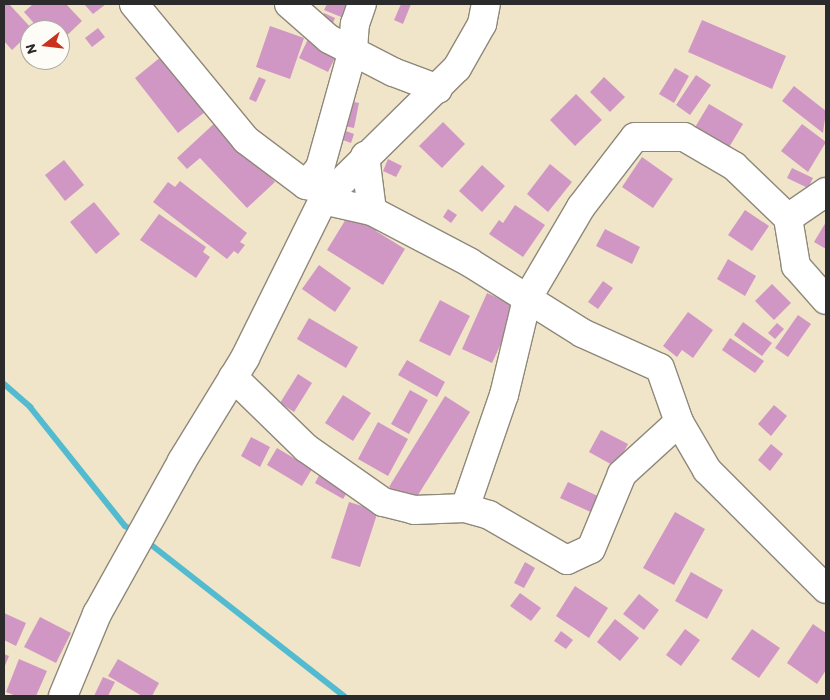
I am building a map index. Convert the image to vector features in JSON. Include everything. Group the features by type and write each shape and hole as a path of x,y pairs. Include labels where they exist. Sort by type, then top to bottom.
{"street":[{"path":"134,4 246,140 319,192 372,210 469,262 582,333 660,368 679,422 707,470 826,589"},
{"path":"289,4 329,39 393,72 438,89"},
{"path":"63,696 97,614 182,461 233,377 319,192 320,168 353,50 354,24 362,4"},
{"path":"319,192 364,156 438,89 457,68 482,24 486,4"},
{"path":"465,508 504,395 527,299 581,207 635,136 684,137 734,166 788,218 796,266 826,300"},
{"path":"364,156 372,210"},
{"path":"788,218 826,192"},
{"path":"233,377 306,448 383,502 414,510 465,508 489,515 567,560 592,549 622,474 679,422"}],"building":[{"path":"5,4 9,4 24,20 20,20 20,42 12,50 4,41"},
{"path":"33,4 66,4 82,21 70,32 70,20 31,20 24,12"},
{"path":"84,4 106,4 93,14"},
{"path":"327,4 359,4 351,21 324,10"},
{"path":"401,4 411,4 403,24 394,20"},
{"path":"324,13 335,18 331,28 320,23"},
{"path":"702,20 786,56 772,89 688,52"},
{"path":"270,26 304,38 290,79 256,67"},
{"path":"98,28 105,37 92,47 85,38"},
{"path":"308,39 337,54 328,72 299,58"},
{"path":"162,56 205,112 178,133 135,78"},
{"path":"675,68 689,76 674,103 659,94"},
{"path":"696,75 711,85 690,115 676,105"},
{"path":"259,77 266,80 256,102 249,99"},
{"path":"604,77 625,97 610,112 590,92"},
{"path":"794,86 826,111 823,133 782,101"},
{"path":"576,94 602,120 575,146 550,120"},
{"path":"349,101 359,103 354,128 344,126"},
{"path":"709,104 743,124 728,149 694,129"},
{"path":"218,120 275,182 247,208 200,158 187,169 177,158"},
{"path":"443,122 465,144 442,168 419,146"},
{"path":"802,124 826,142 808,172 781,151"},
{"path":"346,131 354,134 351,143 343,140"},
{"path":"642,157 673,179 653,208 622,187"},
{"path":"388,159 402,166 396,177 383,171"},
{"path":"64,160 84,185 65,201 45,175"},
{"path":"550,164 572,182 548,212 527,194"},
{"path":"482,165 505,186 482,212 459,191"},
{"path":"792,168 813,178 808,188 787,178"},
{"path":"180,181 247,233 240,242 245,245 238,254 234,251 227,259 153,202 168,182 175,187"},
{"path":"94,202 120,234 96,254 70,222"},
{"path":"515,205 545,225 523,257 489,234 499,220 503,223"},
{"path":"448,209 457,215 451,223 443,217"},
{"path":"745,210 769,226 752,251 728,235"},
{"path":"159,214 206,247 203,252 210,257 196,278 140,240"},
{"path":"349,214 378,227 376,231 405,249 383,285 327,250"},
{"path":"826,222 826,249 814,242"},
{"path":"605,229 640,247 632,264 596,246"},
{"path":"728,259 756,276 745,296 717,279"},
{"path":"319,265 351,288 335,312 302,289"},
{"path":"603,281 613,288 598,309 588,302"},
{"path":"772,284 791,303 774,320 755,301"},
{"path":"487,293 518,307 492,363 462,349"},
{"path":"440,300 470,316 450,356 419,341"},
{"path":"688,312 713,330 693,358 682,350 677,357 663,346"},
{"path":"798,315 811,324 788,357 775,348"},
{"path":"309,318 358,347 346,368 297,339"},
{"path":"743,322 772,343 762,356 734,335"},
{"path":"777,323 784,329 775,339 768,333"},
{"path":"730,338 764,361 755,373 722,350"},
{"path":"407,360 445,382 437,397 398,375"},
{"path":"298,374 312,383 294,412 280,403"},
{"path":"410,390 428,400 409,434 391,424"},
{"path":"343,395 371,413 353,441 325,423"},
{"path":"445,396 470,412 413,503 389,487"},
{"path":"774,405 787,416 771,436 758,424"},
{"path":"378,422 408,439 388,476 358,459"},
{"path":"601,430 628,444 616,467 589,452"},
{"path":"251,437 270,447 260,467 241,456"},
{"path":"771,444 783,454 770,471 758,460"},
{"path":"277,448 312,469 302,486 267,465"},
{"path":"322,470 351,486 343,499 315,483"},
{"path":"568,482 602,498 595,514 560,498"},
{"path":"349,502 378,511 360,567 331,558"},
{"path":"675,512 705,529 674,585 643,568"},
{"path":"525,562 535,568 524,588 514,583"},
{"path":"691,572 723,590 707,619 675,601"},
{"path":"575,586 608,608 589,638 556,616"},
{"path":"520,593 541,608 531,621 510,606"},
{"path":"639,594 659,610 644,630 623,614"},
{"path":"4,613 26,623 16,646 4,640"},
{"path":"40,617 71,633 56,663 24,647"},
{"path":"615,619 639,638 620,661 597,642"},
{"path":"813,624 826,633 826,670 817,684 787,663"},
{"path":"685,629 700,640 681,666 666,655"},
{"path":"752,629 780,648 759,678 731,659"},
{"path":"561,631 573,640 566,649 554,641"},
{"path":"4,654 9,656 4,668"},
{"path":"19,659 47,671 36,696 16,696 6,692"},
{"path":"118,659 159,683 152,696 142,696 108,676"},
{"path":"103,677 115,682 108,696 94,696"}],"waterway":[{"path":"4,384 30,407 125,526 135,532"},
{"path":"145,540 344,696"}]}
